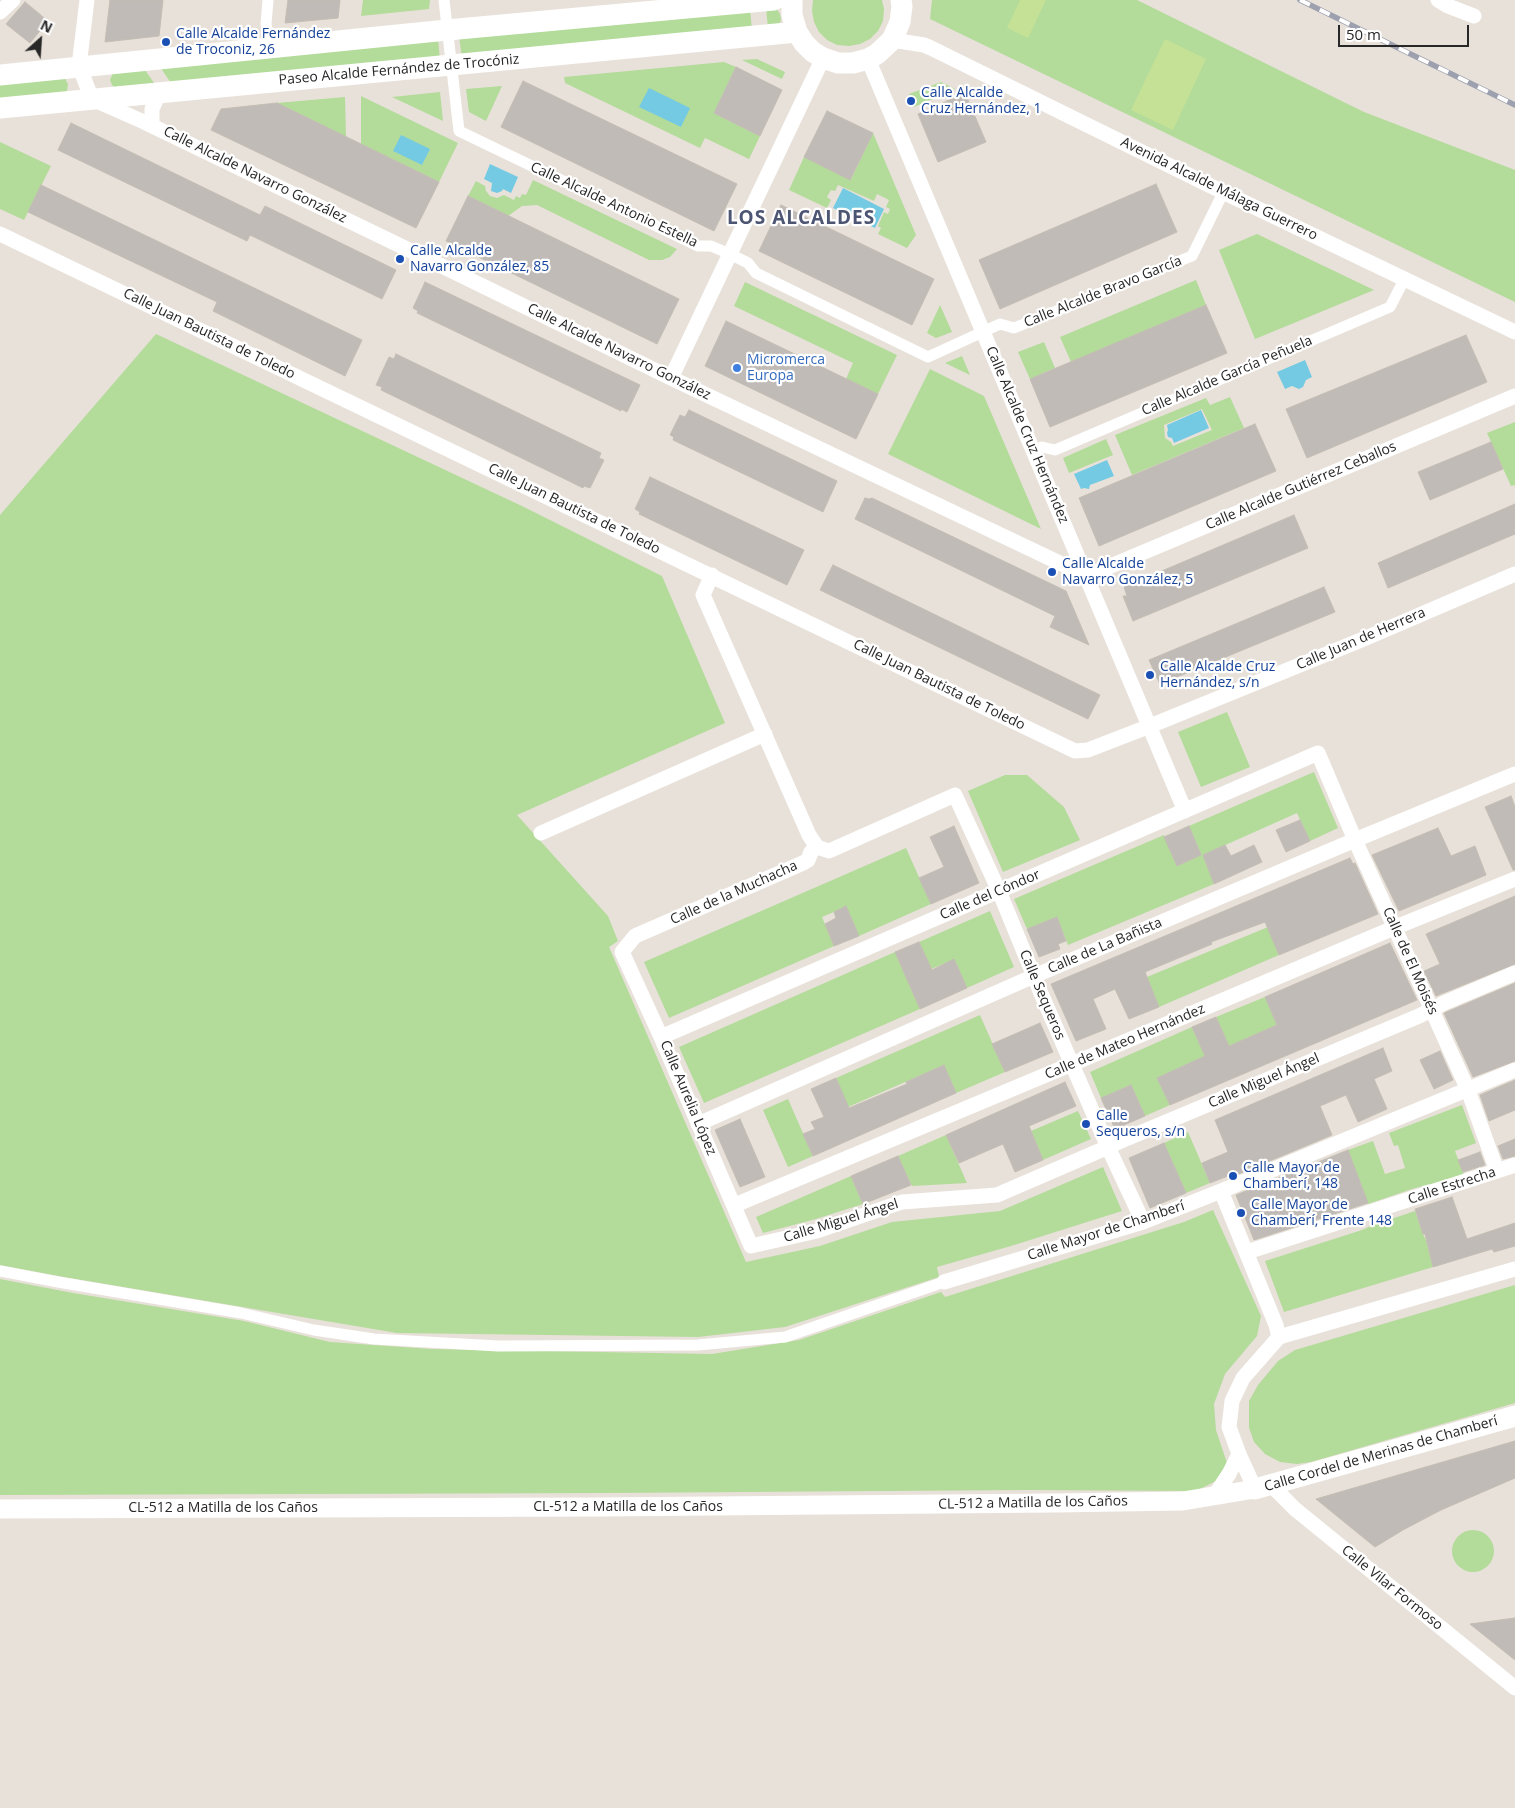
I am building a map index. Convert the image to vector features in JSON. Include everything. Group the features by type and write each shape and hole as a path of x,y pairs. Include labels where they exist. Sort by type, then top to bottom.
{"main road":[{"path":"0,75 447,30 774,0"},
{"path":"792,0 792,15 797,32 804,43 812,52 838,63 853,63 868,59 885,48 896,31 902,6 901,0"},
{"name":"Paseo Alcalde Fernández de Trocóniz","path":"0,108 797,32"},
{"name":"Calle Cordel de Merinas de Chamberí","path":"1263,1487 1515,1416"}],"street":[{"path":"0,12 13,0"},
{"path":"87,0 79,66 92,99"},
{"path":"268,0 266,24 270,48"},
{"path":"444,0 452,65"},
{"path":"1438,0 1474,16"},
{"name":"Avenida Alcalde Málaga Guerrero","path":"896,31 1223,192 1406,278 1515,332"},
{"path":"671,378 823,58"},
{"name":"Calle Alcalde Cruz Hernández","path":"868,59 1185,810"},
{"name":"Calle Alcalde Antonio Estella","path":"452,65 459,131 698,246 711,246 730,254 748,263 756,273 928,357 983,331"},
{"name":"Calle Alcalde Navarro González","path":"152,126 152,109 159,93"},
{"name":"Calle Alcalde Navarro González","path":"92,99 152,126 671,378 1087,576"},
{"name":"Calle Alcalde Bravo García","path":"983,331 1000,324 1014,328 1192,256 1220,199"},
{"name":"Calle Juan Bautista de Toledo","path":"0,234 1075,751 1088,750 1150,726"},
{"name":"Calle Alcalde García Peñuela","path":"1034,451 1042,448 1055,450 1390,307 1406,278"},
{"name":"Calle Alcalde Gutiérrez Ceballos","path":"1087,576 1515,396"},
{"name":"Calle Juan de Herrera","path":"1150,726 1366,638 1515,574"},
{"path":"712,575 703,595 809,835 817,847"},
{"path":"541,833 765,734"},
{"name":"Calle del Cóndor","path":"661,1037 1318,753"},
{"name":"Calle de El Moisés","path":"1318,753 1355,840 1396,927 1468,1090 1497,1171"},
{"name":"Calle de La Bañista","path":"698,1124 1034,976 1355,840 1514,776"},
{"name":"Calle Sequeros","path":"817,847 829,851 955,795 999,891 1072,1064 1142,1222"},
{"name":"Calle de la Muchacha","path":"622,952 635,936 808,860 811,852 817,847"},
{"name":"Calle de Mateo Hernández","path":"734,1205 1396,927 1515,879"},
{"name":"Calle Aurelia López","path":"622,952 661,1037 751,1246"},
{"name":"Calle Miguel Ángel","path":"751,1246 817,1231 902,1202 997,1196 1515,973"},
{"name":"Calle Mayor de Chamberí","path":"944,1282 1142,1222 1515,1070"},
{"name":"Calle Estrecha","path":"1247,1252 1515,1165"},
{"path":"1221,1191 1276,1324 1279,1337"},
{"name":"Calle Cordel de Merinas de Chamberí","path":"1263,1487 1239,1454 1229,1427 1232,1401 1243,1378 1252,1365 1279,1337 1515,1269"},
{"path":"0,1271 241,1313 314,1330 374,1339 498,1346 698,1345 785,1337 944,1282"},
{"path":"1215,1495 1239,1454"},
{"name":"CL-512 a Matilla de los Caños","path":"0,1509 588,1507 1183,1501 1263,1487"},
{"name":"Calle Vilar Formoso","path":"1263,1487 1295,1509 1515,1688"}],"green space":[{"path":"363,0 430,0 429,9 361,16"},
{"path":"813,0 882,0 884,9 883,21 878,31 870,39 860,44 849,46 837,45 827,40 819,32 814,22"},
{"path":"932,0 1137,0 1364,112 1515,170 1515,302 930,19"},
{"path":"1020,0 1046,0 1028,38 1007,28"},
{"path":"766,7 776,8 781,19 780,23 768,29"},
{"path":"750,8 752,31 462,58 459,36"},
{"path":"438,38 440,60 173,86 158,64"},
{"path":"1165,39 1206,59 1173,130 1131,110"},
{"path":"757,59 785,72 782,79 742,60"},
{"path":"724,62 736,67 714,113 760,136 749,159 705,138 700,148 565,83 564,77"},
{"path":"142,66 157,87 116,89 112,85 110,80 114,70"},
{"path":"63,75 68,84 64,95 0,103 0,79"},
{"path":"941,82 955,89 914,107 909,94"},
{"path":"502,86 486,121 469,112 466,89"},
{"path":"440,92 443,121 392,97"},
{"path":"361,96 458,143 439,182 361,144"},
{"path":"345,97 346,137 277,103"},
{"path":"873,133 916,235 907,248 878,234 881,228 878,226 884,212 888,214 890,209 886,207 889,200 877,194 874,201 838,185 835,191 831,190 827,197 831,200 827,208 789,190 804,157 851,179"},
{"path":"0,142 51,166 24,220 0,209"},
{"path":"533,180 677,249 670,257 662,260 649,260 537,205 522,206 508,216 468,196 476,181 485,186 490,196 497,198 504,195 514,200 516,196 520,198 522,194 526,195"},
{"path":"1257,234 1374,290 1255,339 1219,250"},
{"path":"1196,280 1206,305 1071,362 1060,337"},
{"path":"745,282 897,355 878,394 846,379 853,363 734,306"},
{"path":"940,305 952,332 936,338 927,333"},
{"path":"156,334 524,507 662,576 725,723 517,815 608,916 618,941 609,947 746,1262 820,1246 892,1222 1000,1211 1103,1167 1122,1211 937,1267 939,1277 785,1327 698,1337 397,1333 0,1265 0,515"},
{"path":"1044,342 1055,368 1030,379 1018,352"},
{"path":"962,356 970,375 945,363"},
{"path":"930,369 984,396 1041,529 888,454"},
{"path":"1230,397 1244,428 1132,475 1115,435 1206,398 1210,405","holes":["1202,409 1212,430 1173,446 1165,438 1164,425"]},
{"path":"1515,422 1515,485 1511,486 1487,433"},
{"path":"1106,439 1113,455 1069,473 1063,458"},
{"path":"1227,712 1250,767 1201,787 1178,732"},
{"path":"1314,772 1338,828 1310,841 1297,813 1203,855 1214,884 1068,945 1057,917 1027,929 1014,899 1164,835 1177,866 1201,855 1189,826"},
{"path":"1005,775 1027,775 1064,807 1080,840 1003,872 968,791"},
{"path":"906,848 931,904 859,936 846,907 822,917 834,946 669,1018 644,962"},
{"path":"990,911 1014,967 967,988 954,960 931,969 919,942"},
{"path":"1268,927 1279,955 1159,1007 1147,977"},
{"path":"895,952 920,1009 704,1103 679,1047"},
{"path":"1265,997 1277,1025 1229,1046 1216,1017"},
{"path":"980,1015 1005,1072 956,1093 944,1065 848,1107 836,1078"},
{"path":"1192,1027 1205,1056 1157,1078 1170,1105 1145,1116 1131,1085 1101,1098 1090,1072"},
{"path":"788,1099 813,1156 788,1167 763,1110"},
{"path":"1462,1105 1476,1143 1455,1151 1464,1175 1412,1189 1368,1204 1348,1150 1373,1141 1385,1174 1405,1168 1398,1145 1394,1146 1389,1133"},
{"path":"1078,1111 1091,1139 1043,1160 1031,1131"},
{"path":"1188,1132 1210,1183 1186,1193 1164,1143"},
{"path":"946,1135 967,1183 912,1186 898,1156"},
{"path":"851,1176 863,1204 763,1233 756,1217"},
{"path":"1213,1210 1261,1316 1257,1336 1225,1374 1214,1404 1216,1430 1227,1463 1216,1481 1196,1491 1026,1490 0,1495 0,1279 244,1321 330,1342 432,1349 712,1354 799,1340 941,1292 945,1297 1184,1222"},
{"path":"1415,1211 1426,1240 1433,1267 1284,1312 1265,1261"},
{"path":"1515,1285 1515,1403 1311,1462 1297,1464 1280,1462 1265,1454 1254,1442 1249,1428 1249,1401 1258,1385 1278,1361 1295,1350"},
{"path":"1473,1530 1488,1536 1494,1551 1488,1566 1473,1572 1458,1566 1452,1551 1458,1536"}],"water":[{"path":"649,88 690,108 681,127 639,107"},
{"path":"401,135 430,149 422,165 393,151"},
{"path":"490,164 518,177 511,193 503,189 497,193 491,191 492,183 484,179"},
{"path":"843,188 884,209 875,228 833,208"},
{"path":"1305,360 1312,377 1306,380 1303,387 1299,389 1292,386 1285,389 1277,372"},
{"path":"1201,410 1209,428 1174,443 1172,438 1168,437 1167,425"},
{"path":"1107,460 1114,476 1090,485 1089,489 1081,489 1074,474"}],"building":[{"path":"110,0 163,0 159,36 105,42"},
{"path":"288,0 340,0 338,18 285,23"},
{"path":"25,2 48,21 30,43 6,24"},
{"path":"736,67 782,90 760,136 714,113"},
{"path":"523,81 737,184 714,231 501,127"},
{"path":"965,93 986,142 938,162 918,114"},
{"path":"277,103 439,182 416,228 211,130 221,109"},
{"path":"827,111 873,133 850,180 804,157"},
{"path":"71,123 260,215 265,206 396,270 382,299 250,235 247,241 58,150"},
{"path":"1156,184 1177,232 1000,309 979,260"},
{"path":"41,185 362,340 345,376 213,311 217,302 28,212"},
{"path":"468,196 679,299 657,344 446,241"},
{"path":"781,205 934,279 912,325 759,251"},
{"path":"425,282 640,385 627,412 621,409 621,411 417,313 418,311 413,308"},
{"path":"1206,305 1227,353 1050,427 1030,379"},
{"path":"726,321 878,394 856,439 705,366"},
{"path":"1466,335 1487,382 1307,458 1286,409"},
{"path":"396,354 601,453 599,458 604,460 590,488 584,486 583,488 381,390 382,387 376,385 389,357 394,359"},
{"path":"689,410 837,481 823,512 673,440 674,437 670,435 680,415 685,417"},
{"path":"1255,424 1276,471 1099,546 1079,498"},
{"path":"1491,442 1503,469 1430,500 1418,472"},
{"path":"650,477 804,550 787,585 639,514 640,512 635,509"},
{"path":"865,498 872,498 1066,591 1089,645 1050,627 1055,616 855,519"},
{"path":"1515,504 1515,534 1388,588 1378,563"},
{"path":"1294,515 1308,548 1133,621 1123,596 1127,596 1124,587"},
{"path":"833,565 1100,695 1088,719 820,590"},
{"path":"1324,587 1335,612 1160,684 1149,660"},
{"path":"1511,796 1515,807 1515,870 1513,870 1485,807"},
{"path":"1300,820 1310,841 1286,852 1276,830"},
{"path":"954,826 979,883 931,904 919,878 944,867 930,837"},
{"path":"1189,826 1201,855 1177,866 1164,837"},
{"path":"1438,828 1451,856 1475,846 1486,875 1399,911 1372,855"},
{"path":"1225,845 1231,856 1254,845 1262,862 1214,884 1203,855"},
{"path":"1350,858 1353,864 1355,863 1378,914 1279,955 1265,922 1211,942 1212,944 1145,972 1159,1007 1129,1019 1115,989 1093,999 1106,1029 1076,1041 1051,984"},
{"path":"1515,896 1515,964 1436,996 1424,971 1440,964 1426,934"},
{"path":"846,906 859,936 834,946 825,924 836,918 834,912"},
{"path":"1057,917 1066,941 1058,944 1060,949 1039,957 1027,929"},
{"path":"919,942 932,970 954,959 967,988 920,1009 895,952"},
{"path":"1390,943 1417,1000 1170,1105 1157,1078 1205,1056 1192,1027 1216,1017 1229,1046 1277,1025 1265,997"},
{"path":"1515,983 1515,1061 1473,1077 1444,1013"},
{"path":"1040,1023 1053,1052 1005,1072 992,1044"},
{"path":"1383,1048 1392,1071 1374,1079 1387,1109 1358,1122 1346,1095 1320,1106 1332,1135 1229,1178 1228,1176 1210,1183 1202,1163 1228,1152 1215,1120"},
{"path":"1440,1051 1453,1080 1434,1089 1420,1060"},
{"path":"944,1065 956,1093 813,1156 803,1134 815,1129 811,1122 824,1117 811,1089 836,1078 849,1108 907,1084 906,1082"},
{"path":"1515,1080 1515,1110 1489,1121 1480,1095"},
{"path":"1065,1082 1076,1106 1029,1126 1043,1160 1015,1172 1003,1144 959,1163 946,1135"},
{"path":"1131,1085 1145,1116 1115,1129 1101,1098"},
{"path":"740,1119 765,1177 740,1187 715,1130"},
{"path":"1515,1139 1515,1156 1503,1159 1498,1146"},
{"path":"1164,1143 1186,1193 1150,1208 1129,1158"},
{"path":"1348,1150 1368,1203 1254,1240 1236,1195"},
{"path":"1480,1152 1485,1165 1463,1172 1458,1160"},
{"path":"898,1156 911,1185 863,1204 851,1176"},
{"path":"1452,1197 1467,1239 1515,1223 1515,1246 1494,1252 1492,1249 1433,1267 1425,1234 1423,1234 1415,1209"},
{"path":"1515,1441 1515,1478 1441,1510 1375,1547 1316,1499"},
{"path":"1515,1618 1515,1660 1470,1624"}],"railway":[{"path":"1300,0 1515,105"}],"place":[{"name":"Calle Alcalde Fernández de Troconiz, 26","path":"166,42"},
{"name":"Calle Alcalde Cruz Hernández, 1","path":"911,101"},
{"name":"Calle Alcalde Navarro González, 85","path":"400,259"},
{"name":"Micromerca Europa","path":"737,368"},
{"name":"Calle Alcalde Navarro González, 5","path":"1052,572"},
{"name":"Calle Alcalde Cruz Hernández, s/n","path":"1150,675"},
{"name":"Calle Sequeros, s/n","path":"1086,1124"},
{"name":"Calle Mayor de Chamberí, 148","path":"1233,1176"},
{"name":"Calle Mayor de Chamberí, Frente 148","path":"1241,1213"}],"district":[{"name":"LOS ALCALDES","path":"801,219"}]}
